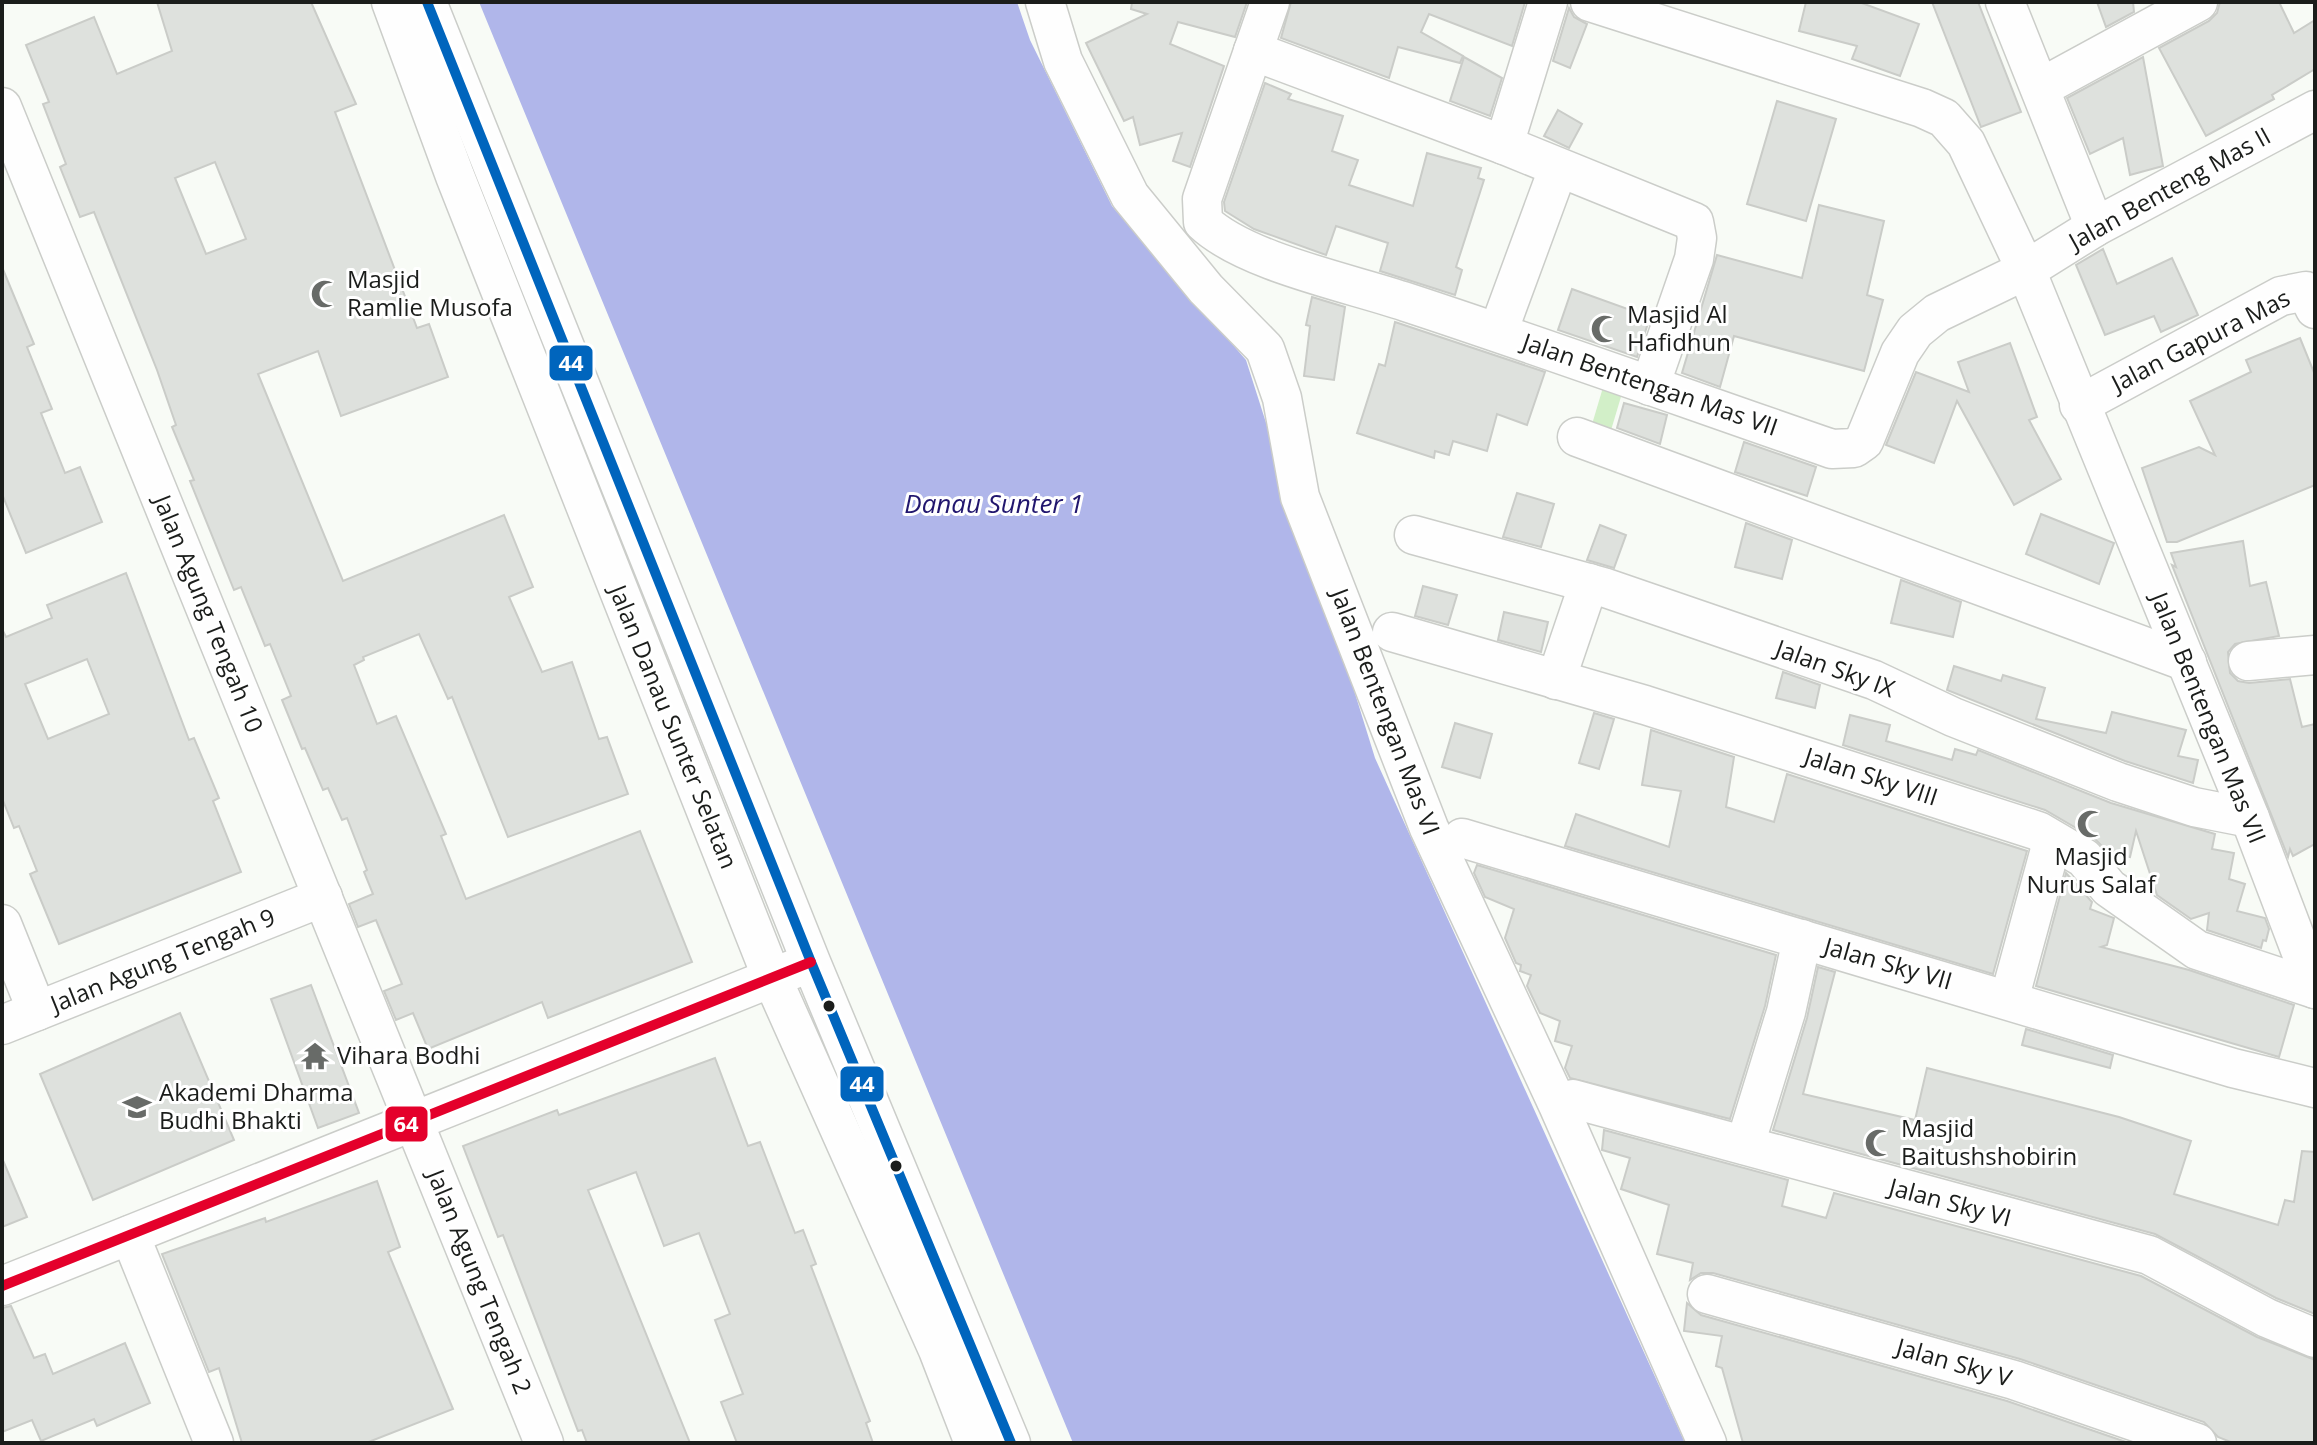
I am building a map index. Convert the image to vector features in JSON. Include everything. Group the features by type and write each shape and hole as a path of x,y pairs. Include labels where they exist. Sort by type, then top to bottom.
{"street":[{"name":"Jalan Danau Sunter Selatan","path":"391,2 460,187 772,978 938,1350 974,1443"},
{"name":"Jalan Danau Sunter Selatan","path":"427,2 811,962 1011,1443"},
{"name":"Jalan Bentengan Mas VI","path":"1045,2 1063,61 1130,196 1206,289 1265,349 1282,398 1300,497 1429,828 1558,1105 1707,1443"},
{"path":"1270,2 1253,51 1504,145 1694,222 1697,238 1694,259 1650,386"},
{"path":"1504,145 1548,2"},
{"name":"Jalan Bentengan Mas VII","path":"1590,2 1944,118 1966,143 2026,270 2250,818 2315,989"},
{"path":"2005,2 2095,227"},
{"path":"2040,88 2198,2"},
{"name":"Jalan Bentengan Mas VII","path":"1253,51 1202,199 1203,222 1214,233 1270,258 1498,332 1832,449 1854,448 1864,441 1900,353 1915,331 1937,313 2026,270"},
{"name":"Jalan Agung Tengah 10","path":"2,107 414,1121"},
{"name":"Jalan Benteng Mas II","path":"2026,270 2095,227 2315,110"},
{"path":"1498,332 1558,169"},
{"name":"Jalan Gapura Mas","path":"2079,405 2281,296 2306,291 2315,309"},
{"path":"1577,437 2187,662"},
{"name":"Jalan Sky IX","path":"1414,535 1589,583 1874,680 1953,717 2118,782 2194,807 2250,818"},
{"path":"1556,680 1589,583"},
{"name":"Jalan Sky VIII","path":"1392,632 1556,680 2038,831 2084,858 2109,888 2197,950 2315,989"},
{"path":"2248,661 2315,655"},
{"name":"Jalan Sky VII","path":"1462,838 2233,1068 2315,1088"},
{"path":"2009,1000 2052,842"},
{"name":"Jalan Agung Tengah 9","path":"2,1025 323,897"},
{"path":"2,924 37,1011"},
{"path":"1745,1145 1786,1012 1802,939"},
{"path":"2,1286 811,962"},
{"name":"Jalan Sky VI","path":"1573,1099 2149,1255 2267,1318 2315,1338"},
{"name":"Jalan Agung Tengah 2","path":"414,1121 544,1443"},
{"path":"130,1235 214,1443"},
{"name":"Jalan Sky V","path":"1707,1294 2014,1380 2197,1443"}],"green space":[{"path":"1604,384 1623,390 1609,437 1590,431"}],"water":[{"name":"Danau Sunter 1","path":"479,2 1017,2 1030,40 1112,206 1246,360 1268,429 1286,514 1327,603 1375,758 1685,1443 1073,1443"}],"building":[{"path":"157,2 311,2 356,104 335,112 417,328 429,324 448,377 341,416 318,351 258,374 343,581 504,515 533,587 509,597 542,672 572,662 599,739 607,737 628,794 508,837 452,697 448,699 419,634 363,657 364,660 354,665 377,724 396,716 446,834 441,836 466,899 640,831 692,962 548,1018 542,1002 428,1049 413,1013 396,1020 384,991 402,984 376,920 358,927 349,904 373,894 364,872 367,870 347,818 342,820 328,788 323,790 305,748 302,749 282,700 291,696 270,644 265,646 241,587 234,590 190,481 194,480 172,427 176,425 157,370 94,212 80,217 60,167 66,164 43,104 49,102 26,45 94,17 117,74 172,51","holes":["215,162 246,239 206,254 175,178"]},
{"path":"1132,2 1247,2 1235,37 1178,22 1170,44 1224,66 1190,167 1173,161 1182,133 1140,145 1133,117 1124,121 1086,43 1147,14 1131,9"},
{"path":"1291,2 1525,2 1512,46 1429,14 1421,32 1463,56 1460,63 1398,47 1389,78 1281,38"},
{"path":"1806,2 1859,2 1919,24 1900,76 1852,59 1857,46 1799,31"},
{"path":"1932,2 1978,2 2021,112 1981,127"},
{"path":"2097,2 2133,2 2134,12 2106,27"},
{"path":"2220,2 2279,2 2294,33 2315,20 2315,69 2272,95 2274,99 2206,136 2159,48 2209,21 2217,13"},
{"path":"1569,8 1574,17 1587,24 1570,68 1553,61"},
{"path":"1464,57 1502,78 1490,116 1450,101"},
{"path":"2143,57 2163,166 2130,175 2123,138 2090,154 2067,98"},
{"path":"1265,83 1291,94 1288,99 1343,116 1332,151 1358,160 1349,185 1413,206 1427,153 1481,168 1478,178 1484,180 1456,267 1462,270 1455,295 1380,271 1388,243 1336,226 1326,255 1254,229 1225,211 1224,202"},
{"path":"1777,101 1836,119 1806,221 1747,204"},
{"path":"1558,110 1582,124 1569,148 1544,136"},
{"path":"1819,205 1884,221 1867,295 1883,300 1864,371 1734,336 1720,387 1682,373 1717,255 1802,278"},
{"path":"2103,249 2117,284 2172,258 2198,315 2161,332 2154,316 2105,335 2076,265"},
{"path":"2,267 34,344 27,347 52,409 41,413 65,473 80,467 102,522 26,553 2,494"},
{"name":"Masjid Al Hafidhun","path":"1572,289 1650,317 1637,357 1558,330"},
{"path":"1312,297 1345,307 1334,380 1304,376 1310,326 1306,325"},
{"path":"1395,322 1545,372 1527,425 1497,414 1487,451 1453,441 1449,455 1435,451 1434,458 1357,433 1379,364 1385,366"},
{"path":"2300,338 2315,375 2315,485 2177,542 2167,542 2142,468 2199,447 2215,455 2190,401 2251,372 2246,360"},
{"path":"2010,343 2037,417 2029,420 2061,479 2014,505 1957,401 1934,463 1886,445 1916,372 1969,392 1958,362"},
{"path":"1624,403 1667,415 1660,444 1617,428"},
{"path":"1744,442 1816,467 1807,496 1735,472"},
{"path":"1517,493 1554,504 1541,547 1503,537"},
{"path":"2041,514 2114,543 2099,584 2026,554"},
{"path":"1746,523 1792,540 1782,579 1735,567"},
{"path":"1600,525 1626,535 1614,568 1587,560"},
{"path":"2243,541 2250,586 2266,582 2279,636 2235,644 2228,652 2230,673 2238,681 2249,683 2290,679 2302,727 2315,724 2315,844 2293,856 2290,849 2288,857 2172,565 2176,567 2171,553"},
{"path":"126,573 189,740 194,738 219,798 213,801 241,872 59,944 30,874 37,871 19,826 14,828 2,798 2,629 6,637 52,618 47,605","holes":["87,659 109,714 48,739 25,684"]},
{"path":"1901,580 1961,602 1953,637 1891,623"},
{"path":"1423,586 1457,595 1448,625 1415,616"},
{"path":"1504,612 1548,622 1541,652 1498,640"},
{"path":"1954,666 2001,681 2003,675 2045,688 2036,719 2106,733 2112,712 2186,730 2178,756 2198,760 2193,783 2125,761 1947,690"},
{"path":"1783,672 1820,685 1815,708 1776,698"},
{"path":"1594,713 1614,719 1599,769 1579,763"},
{"path":"1850,715 1890,725 1886,741 1952,760 1955,749 1976,755 1978,750 2111,803 2215,834 2212,849 2234,853 2229,879 2245,884 2237,911 2265,918 2269,929 2266,941 2263,940 2261,948 2207,930 2209,913 2191,919 2157,895 2136,831 2130,857 2109,853 2095,839 2045,810 1843,745"},
{"path":"1455,723 1492,734 1480,778 1442,767"},
{"path":"1651,730 1734,757 1726,807 1774,822 1787,774 2027,851 1993,974 1565,846 1576,814 1669,847 1681,791 1642,785"},
{"path":"1477,865 1776,955 1765,1006 1730,1119 1570,1078 1565,1068 1572,1046 1555,1041 1560,1021 1540,1013 1527,986 1531,975 1520,971 1521,965 1516,963 1505,938 1514,909 1485,897 1474,873"},
{"path":"2066,873 2092,902 2090,909 2114,918 2107,945 2101,947 2189,970 2294,1005 2279,1057 2036,986"},
{"path":"1818,967 1835,972 1803,1094 1915,1120 1927,1068 2119,1117 2191,1141 2174,1194 2278,1225 2285,1200 2294,1202 2302,1151 2315,1152 2315,1314 2276,1298 2155,1234 1773,1130 1807,1018"},
{"name":"Vihara Bodhi","path":"311,985 359,1113 318,1128 271,999"},
{"name":"Akademi Dharma Budhi Bhakti","path":"180,1013 234,1140 93,1200 40,1074"},
{"path":"2026,1029 2113,1055 2110,1068 2022,1045"},
{"path":"715,1058 748,1146 760,1142 795,1233 803,1230 816,1264 811,1266 870,1421 866,1423 873,1443 737,1443 721,1402 743,1394 715,1320 730,1314 699,1233 664,1246 636,1172 588,1190 690,1443 587,1443 582,1430 578,1431 503,1235 498,1237 463,1146 557,1110 559,1115"},
{"path":"1604,1130 1788,1180 1782,1206 1826,1218 1834,1193 2141,1276 2257,1337 2315,1360 2315,1443 2233,1443 2218,1437 2204,1422 2020,1359 1713,1273 1701,1273 1690,1280 1693,1263 1657,1254 1669,1205 1621,1189 1630,1158 1602,1150"},
{"path":"2,1158 27,1217 2,1227"},
{"path":"377,1181 400,1247 388,1252 453,1409 366,1443 242,1443 219,1368 209,1372 162,1254 265,1218 266,1222"},
{"path":"1687,1303 1701,1315 2007,1401 2129,1443 1743,1443 1722,1368 1716,1366 1722,1336 1684,1331"},
{"path":"11,1306 34,1358 45,1354 53,1374 125,1343 150,1403 97,1426 94,1419 41,1441 32,1420 2,1432 2,1308"}],"transit line":[{"name":"44","path":"427,2 811,962 1011,1443"},
{"name":"64","path":"2,1286 811,962"}],"place":[{"name":"Masjid Ramlie Musofa","path":"325,294"},
{"name":"Masjid Al Hafidhun","path":"1605,329"},
{"name":"Masjid Nurus Salaf","path":"2091,824"},
{"name":"Vihara Bodhi","path":"315,1056"},
{"name":"Akademi Dharma Budhi Bhakti","path":"137,1107"},
{"name":"Masjid Baitushshobirin","path":"1879,1143"}]}
